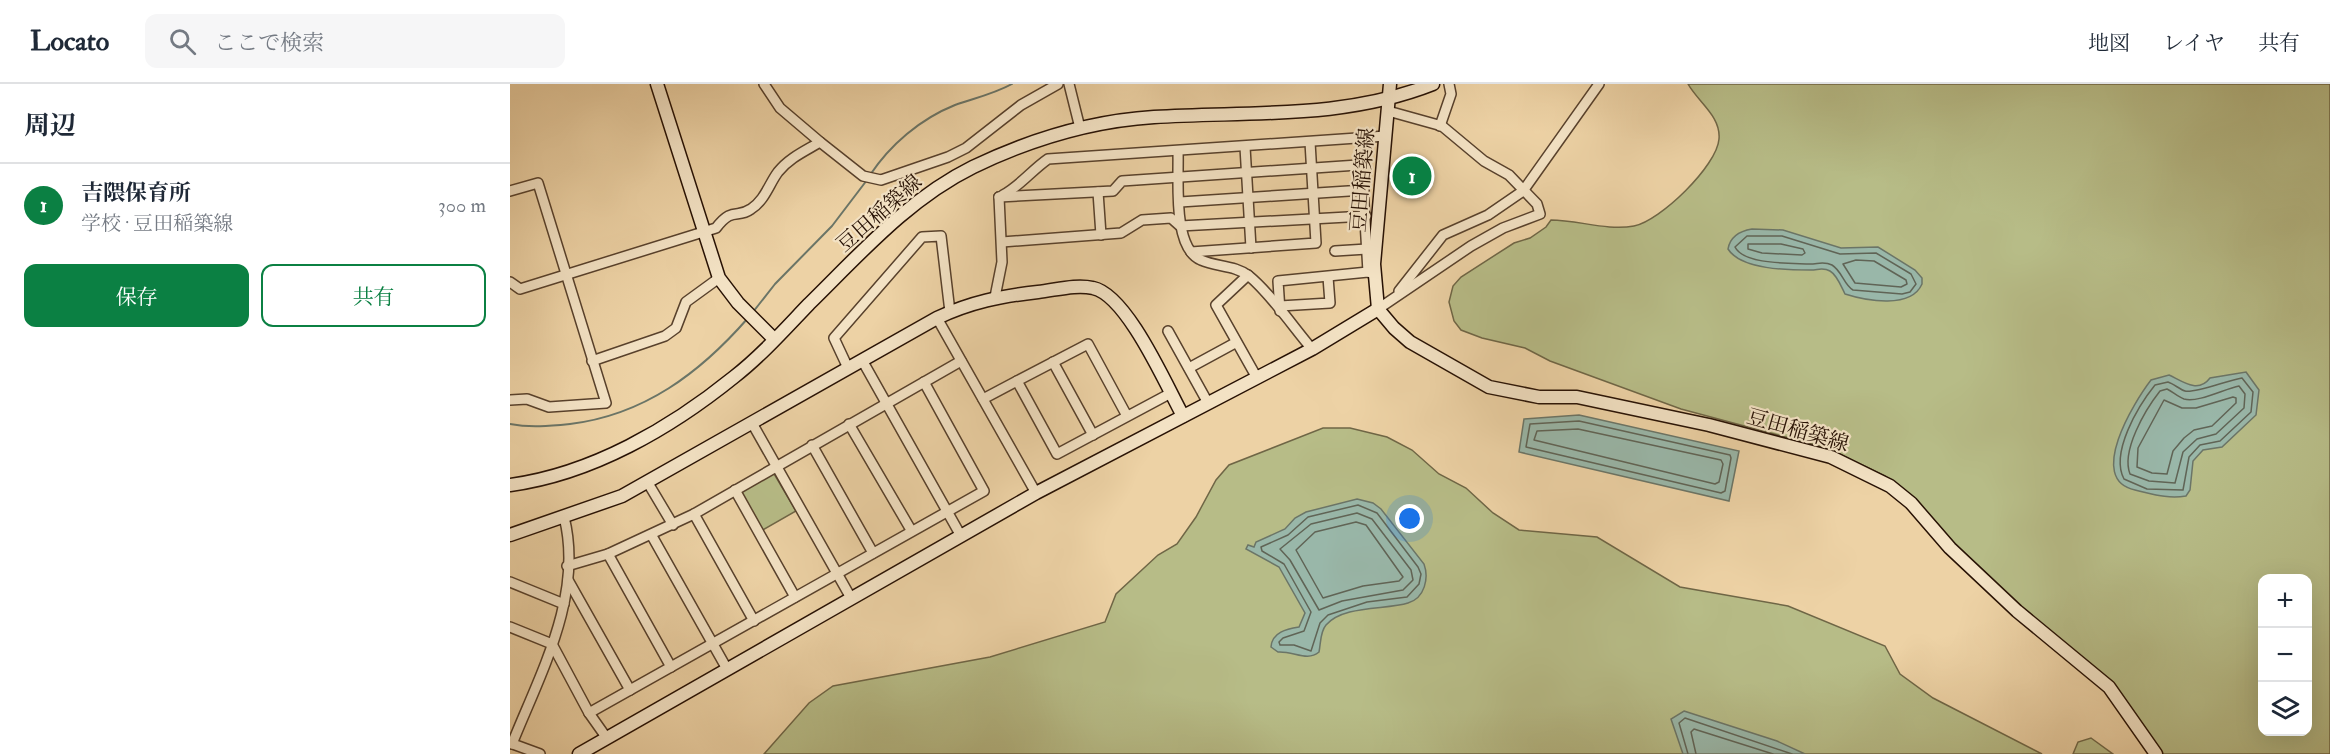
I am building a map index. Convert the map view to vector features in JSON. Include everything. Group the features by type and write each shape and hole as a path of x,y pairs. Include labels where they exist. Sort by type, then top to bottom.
{"main road":[{"path":"657,84 703,233 720,279 774,339"},
{"path":"1389,89 1432,84"},
{"name":"豆田稲築線","path":"510,485 548,477 596,460 643,438 686,413 728,382 855,257 930,192 1008,151 1080,128 1152,117 1306,113 1371,104 1389,89"},
{"name":"豆田稲築線","path":"1389,89 1371,273 1378,309 1410,342 1489,387 1539,397 1578,397 1709,425 1831,457 1870,474 1911,503 1950,548 2008,603 2109,687 2156,754"},
{"path":"510,535 622,496 937,318 966,304 994,297 1083,286 1105,292 1130,318 1183,416"},
{"path":"579,754 1036,493 1312,350 1378,309"}],"street":[{"path":"764,84 780,108 820,142 863,176 881,180 948,157 966,148 1021,105 1058,84"},
{"path":"1069,84 1080,128"},
{"path":"1440,126 1451,94 1449,84"},
{"path":"1392,299 1443,235 1488,215 1523,191 1599,84"},
{"path":"1378,309 1479,242 1503,228 1540,214 1537,204 1509,175 1484,161 1440,126 1388,111"},
{"path":"999,197 1014,189 1028,172 1048,159 1178,152 1386,136"},
{"path":"510,282 519,289 716,228 728,214 751,209 769,191 780,170 792,159 820,142"},
{"path":"1191,252 1316,243 1310,142"},
{"path":"1245,147 1251,248"},
{"path":"1178,152 1180,226 1191,252 1197,259 1235,268 1248,275 1280,309 1312,350"},
{"path":"999,197 1113,191 1122,181 1361,166 1371,273 1278,281 1280,309"},
{"path":"510,191 538,183 606,403 549,406 526,399 510,400"},
{"path":"1180,202 1364,190"},
{"path":"1098,192 1101,234"},
{"path":"994,297 1002,262 999,197"},
{"path":"1002,242 1121,233 1147,219 1171,218 1180,226 1366,216"},
{"path":"848,368 834,338 922,237 941,236 950,312"},
{"path":"1335,251 1367,249"},
{"path":"1248,275 1216,304 1235,343 1257,378"},
{"path":"1280,309 1330,303 1328,277"},
{"path":"592,361 665,336 676,328 686,302 720,279"},
{"path":"937,318 1036,493"},
{"path":"1168,330 1208,403"},
{"path":"1189,368 1235,343"},
{"path":"983,399 1088,344 1127,416"},
{"path":"862,360 962,536"},
{"path":"567,566 608,554 652,536 886,402 961,362"},
{"path":"1053,362 1093,435"},
{"path":"1017,381 1057,454 1171,393"},
{"path":"589,713 984,490 924,382"},
{"path":"752,423 852,598"},
{"path":"849,423 910,530"},
{"path":"812,445 873,553"},
{"path":"648,483 673,525"},
{"path":"735,490 795,597"},
{"path":"694,514 754,621"},
{"path":"540,754 511,743 552,644 564,604 568,580 564,517"},
{"path":"652,536 727,669"},
{"path":"608,554 671,667"},
{"path":"568,580 630,690"},
{"path":"510,582 564,604"},
{"path":"511,629 552,644 589,713 606,737"}],"green space":[{"path":"1688,84 2330,84 2330,754 2159,754 2112,686 2015,606 1950,544 1905,491 1885,476 1827,448 1681,409 1550,361 1525,348 1482,338 1461,330 1454,321 1449,302 1453,286 1461,277 1514,243 1530,238 1546,227 1551,220 1624,227 1645,222 1658,214 1686,191 1709,163 1719,139 1719,131 1713,116"},
{"path":"1323,428 1350,428 1387,437 1412,450 1439,474 1466,488 1493,513 1519,530 1597,537 1680,587 1788,606 1885,646 1900,674 1933,698 2042,754 764,754 809,703 833,686 990,657 1105,622 1116,594 1158,555 1177,544 1196,517 1216,480 1229,465"},
{"path":"773,472 796,511 761,531 739,492"},
{"path":"2091,738 2113,754 2073,754 2078,742"}],"water":[{"path":"1752,229 1783,230 1841,248 1878,247 1915,270 1922,278 1922,284 1908,297 1899,300 1876,301 1845,294 1837,278 1827,270 1778,269 1754,265 1734,256 1728,249 1736,235"},
{"path":"2246,372 2259,390 2256,415 2222,447 2203,450 2193,461 2190,490 2186,496 2173,497 2154,494 2135,490 2121,483 2114,472 2114,457 2118,440 2134,405 2151,380 2169,375 2195,386 2205,383 2210,378"},
{"path":"1579,415 1739,451 1729,501 1519,452 1524,419"},
{"path":"1357,499 1373,503 1381,509 1424,564 1426,581 1422,592 1408,603 1354,611 1334,619 1324,628 1319,652 1314,655 1278,652 1271,647 1274,638 1285,630 1299,627 1305,613 1279,567 1246,549 1248,545 1254,547 1256,542 1285,529 1295,518 1306,512"},
{"path":"1684,711 1777,741 1805,754 1683,754 1671,719"}],"waterway":[{"path":"870,175 896,143 918,125 955,105 1012,84"},
{"path":"753,312 775,284 832,226 867,180"},
{"path":"510,424 532,426 570,424 597,419 646,401 690,373 730,338 748,318"}],"place":[{"name":"吉隈保育所","path":"1412,176"}]}
